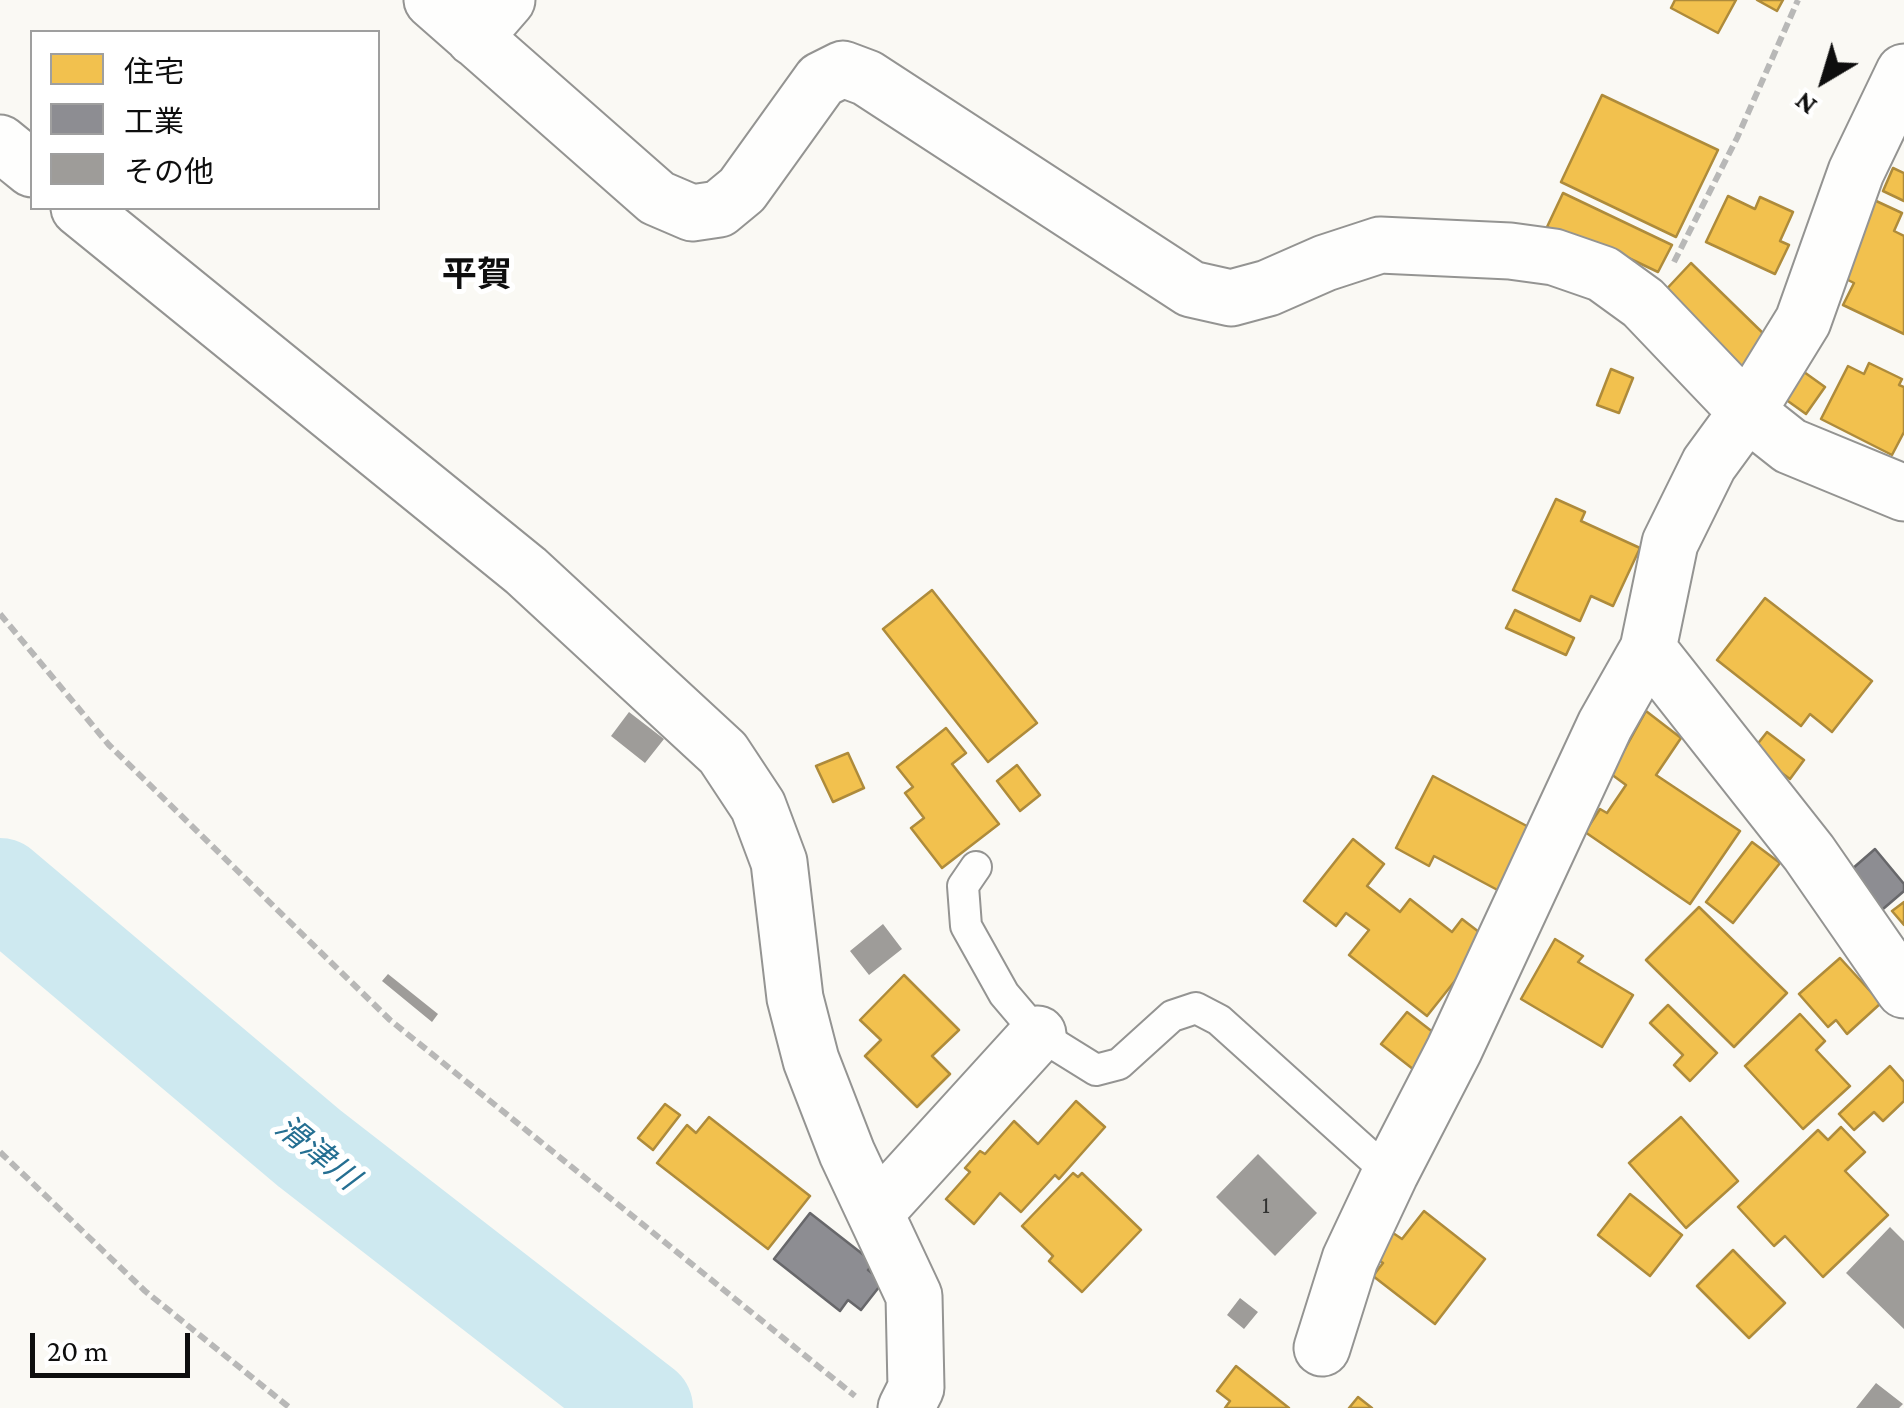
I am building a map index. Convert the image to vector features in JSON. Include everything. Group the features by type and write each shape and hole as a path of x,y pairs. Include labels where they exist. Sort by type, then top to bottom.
{"street":[{"path":"432,0 490,19 657,198 692,213 719,210 742,190 821,80 843,69 867,78 1191,289 1231,298 1380,246 1510,251 1554,257 1603,274 1643,303 1747,412 1790,446 1904,494"},
{"path":"1322,1348 1350,1259 1454,1050 1605,725 1648,649 1670,543 1709,464 1747,412 1803,321 1856,172 1904,72"},
{"path":"0,143 30,168"},
{"path":"81,210 526,571 723,753 758,806 779,862 795,998 811,1060 848,1154 914,1296 916,1388 882,1403"},
{"path":"1648,649 1809,853 1904,990"},
{"path":"876,1212 1038,1034"}],"lane":[{"path":"976,867 962,886 966,926 1004,994 1038,1034 1096,1070 1119,1064 1172,1016 1196,1008 1219,1020 1390,1174"}],"path":[{"path":"1643,303 1682,248 1798,0"},
{"path":"0,614 109,744 390,1020 882,1403"},
{"path":"0,1152 146,1291 290,1408"}],"building: 住宅":[{"path":"1675,0 1736,0 1718,33 1671,8"},
{"path":"1757,0 1783,0 1777,11"},
{"path":"1602,95 1718,150 1676,237 1561,182"},
{"path":"1893,168 1904,173 1904,201 1883,191"},
{"path":"1563,193 1672,245 1658,272 1614,251 1612,258 1547,227"},
{"path":"1728,196 1755,209 1760,197 1793,212 1780,241 1789,245 1775,274 1706,242"},
{"path":"1874,200 1902,213 1894,231 1904,236 1904,334 1843,305 1854,283 1838,275"},
{"path":"1691,263 1769,339 1739,371 1660,296"},
{"path":"1869,363 1902,379 1899,385 1904,387 1904,432 1892,455 1821,419 1848,366 1864,374"},
{"path":"1611,369 1633,378 1619,413 1597,405"},
{"path":"1804,372 1825,387 1806,414 1785,399"},
{"path":"1556,499 1585,512 1581,521 1640,548 1613,606 1591,596 1580,621 1513,590"},
{"path":"932,590 1037,723 988,762 883,629"},
{"path":"1765,598 1872,681 1832,732 1810,714 1801,726 1717,660"},
{"path":"1515,610 1574,638 1566,655 1506,628"},
{"path":"1646,711 1681,738 1656,775 1740,831 1690,904 1585,832 1600,809 1607,813 1626,785 1611,774"},
{"path":"946,728 966,753 952,764 999,824 942,868 911,828 924,818 905,793 913,787 897,767"},
{"path":"1767,732 1804,760 1790,779 1752,751"},
{"path":"848,753 864,788 833,802 816,766"},
{"path":"1017,765 1040,795 1020,811 997,781"},
{"path":"1433,776 1538,832 1505,894 1434,856 1429,866 1396,848"},
{"path":"1353,839 1384,864 1367,886 1400,912 1410,899 1452,932 1462,919 1492,942 1427,1016 1349,955 1369,930 1346,913 1336,926 1304,901"},
{"path":"1752,842 1780,863 1733,923 1706,902"},
{"path":"1904,902 1904,925 1892,911"},
{"path":"1699,907 1787,993 1734,1047 1646,960"},
{"path":"1555,939 1583,956 1578,962 1633,995 1602,1047 1521,999"},
{"path":"1840,958 1881,1003 1847,1034 1836,1020 1828,1027 1799,994"},
{"path":"904,975 959,1030 932,1056 950,1074 917,1107 865,1056 881,1040 860,1020"},
{"path":"1668,1005 1717,1053 1690,1081 1674,1065 1683,1055 1650,1023"},
{"path":"1407,1012 1443,1040 1418,1073 1381,1044"},
{"path":"1800,1014 1825,1041 1816,1050 1850,1086 1803,1129 1745,1066"},
{"path":"1890,1066 1904,1082 1904,1101 1883,1121 1874,1112 1854,1130 1839,1114"},
{"path":"1076,1101 1105,1127 1059,1179 1055,1175 1021,1212 1000,1193 974,1224 946,1199 970,1172 965,1168 980,1151 985,1154 1014,1121 1038,1144"},
{"path":"665,1104 680,1115 653,1150 638,1138"},
{"path":"709,1117 810,1196 768,1249 657,1163 687,1125 696,1133"},
{"path":"1681,1117 1738,1181 1686,1228 1629,1163"},
{"path":"1841,1127 1865,1152 1845,1171 1888,1215 1823,1277 1785,1236 1774,1246 1738,1207 1818,1130 1828,1140"},
{"path":"1073,1173 1078,1177 1082,1173 1141,1230 1082,1292 1049,1261 1053,1256 1022,1226"},
{"path":"1630,1194 1682,1235 1650,1276 1598,1235"},
{"path":"1424,1211 1485,1259 1435,1324 1373,1276 1383,1263 1374,1257 1393,1233 1402,1239"},
{"path":"1733,1250 1785,1303 1749,1338 1697,1286"},
{"path":"1236,1366 1289,1408 1225,1408 1230,1401 1217,1391"},
{"path":"1358,1397 1372,1408 1349,1408"}],"building: 工業":[{"path":"1875,849 1904,884 1904,891 1876,915 1844,876"},
{"path":"810,1213 874,1263 868,1270 883,1282 861,1310 848,1300 840,1311 774,1259"}],"building: その他":[{"path":"629,712 664,739 645,763 611,736"},
{"path":"883,924 902,949 869,975 850,951"},
{"path":"388,974 438,1014 432,1022 382,981"},
{"path":"1258,1154 1317,1213 1275,1256 1216,1197"},
{"path":"1890,1227 1904,1241 1904,1329 1846,1273"},
{"path":"1240,1298 1258,1312 1244,1329 1227,1315"},
{"path":"1876,1383 1903,1404 1899,1408 1856,1408"}],"waterway":[{"name":"滑津川","path":"0,887 309,1148 644,1408"}],"district":[{"name":"平賀","path":"477,275"}]}
